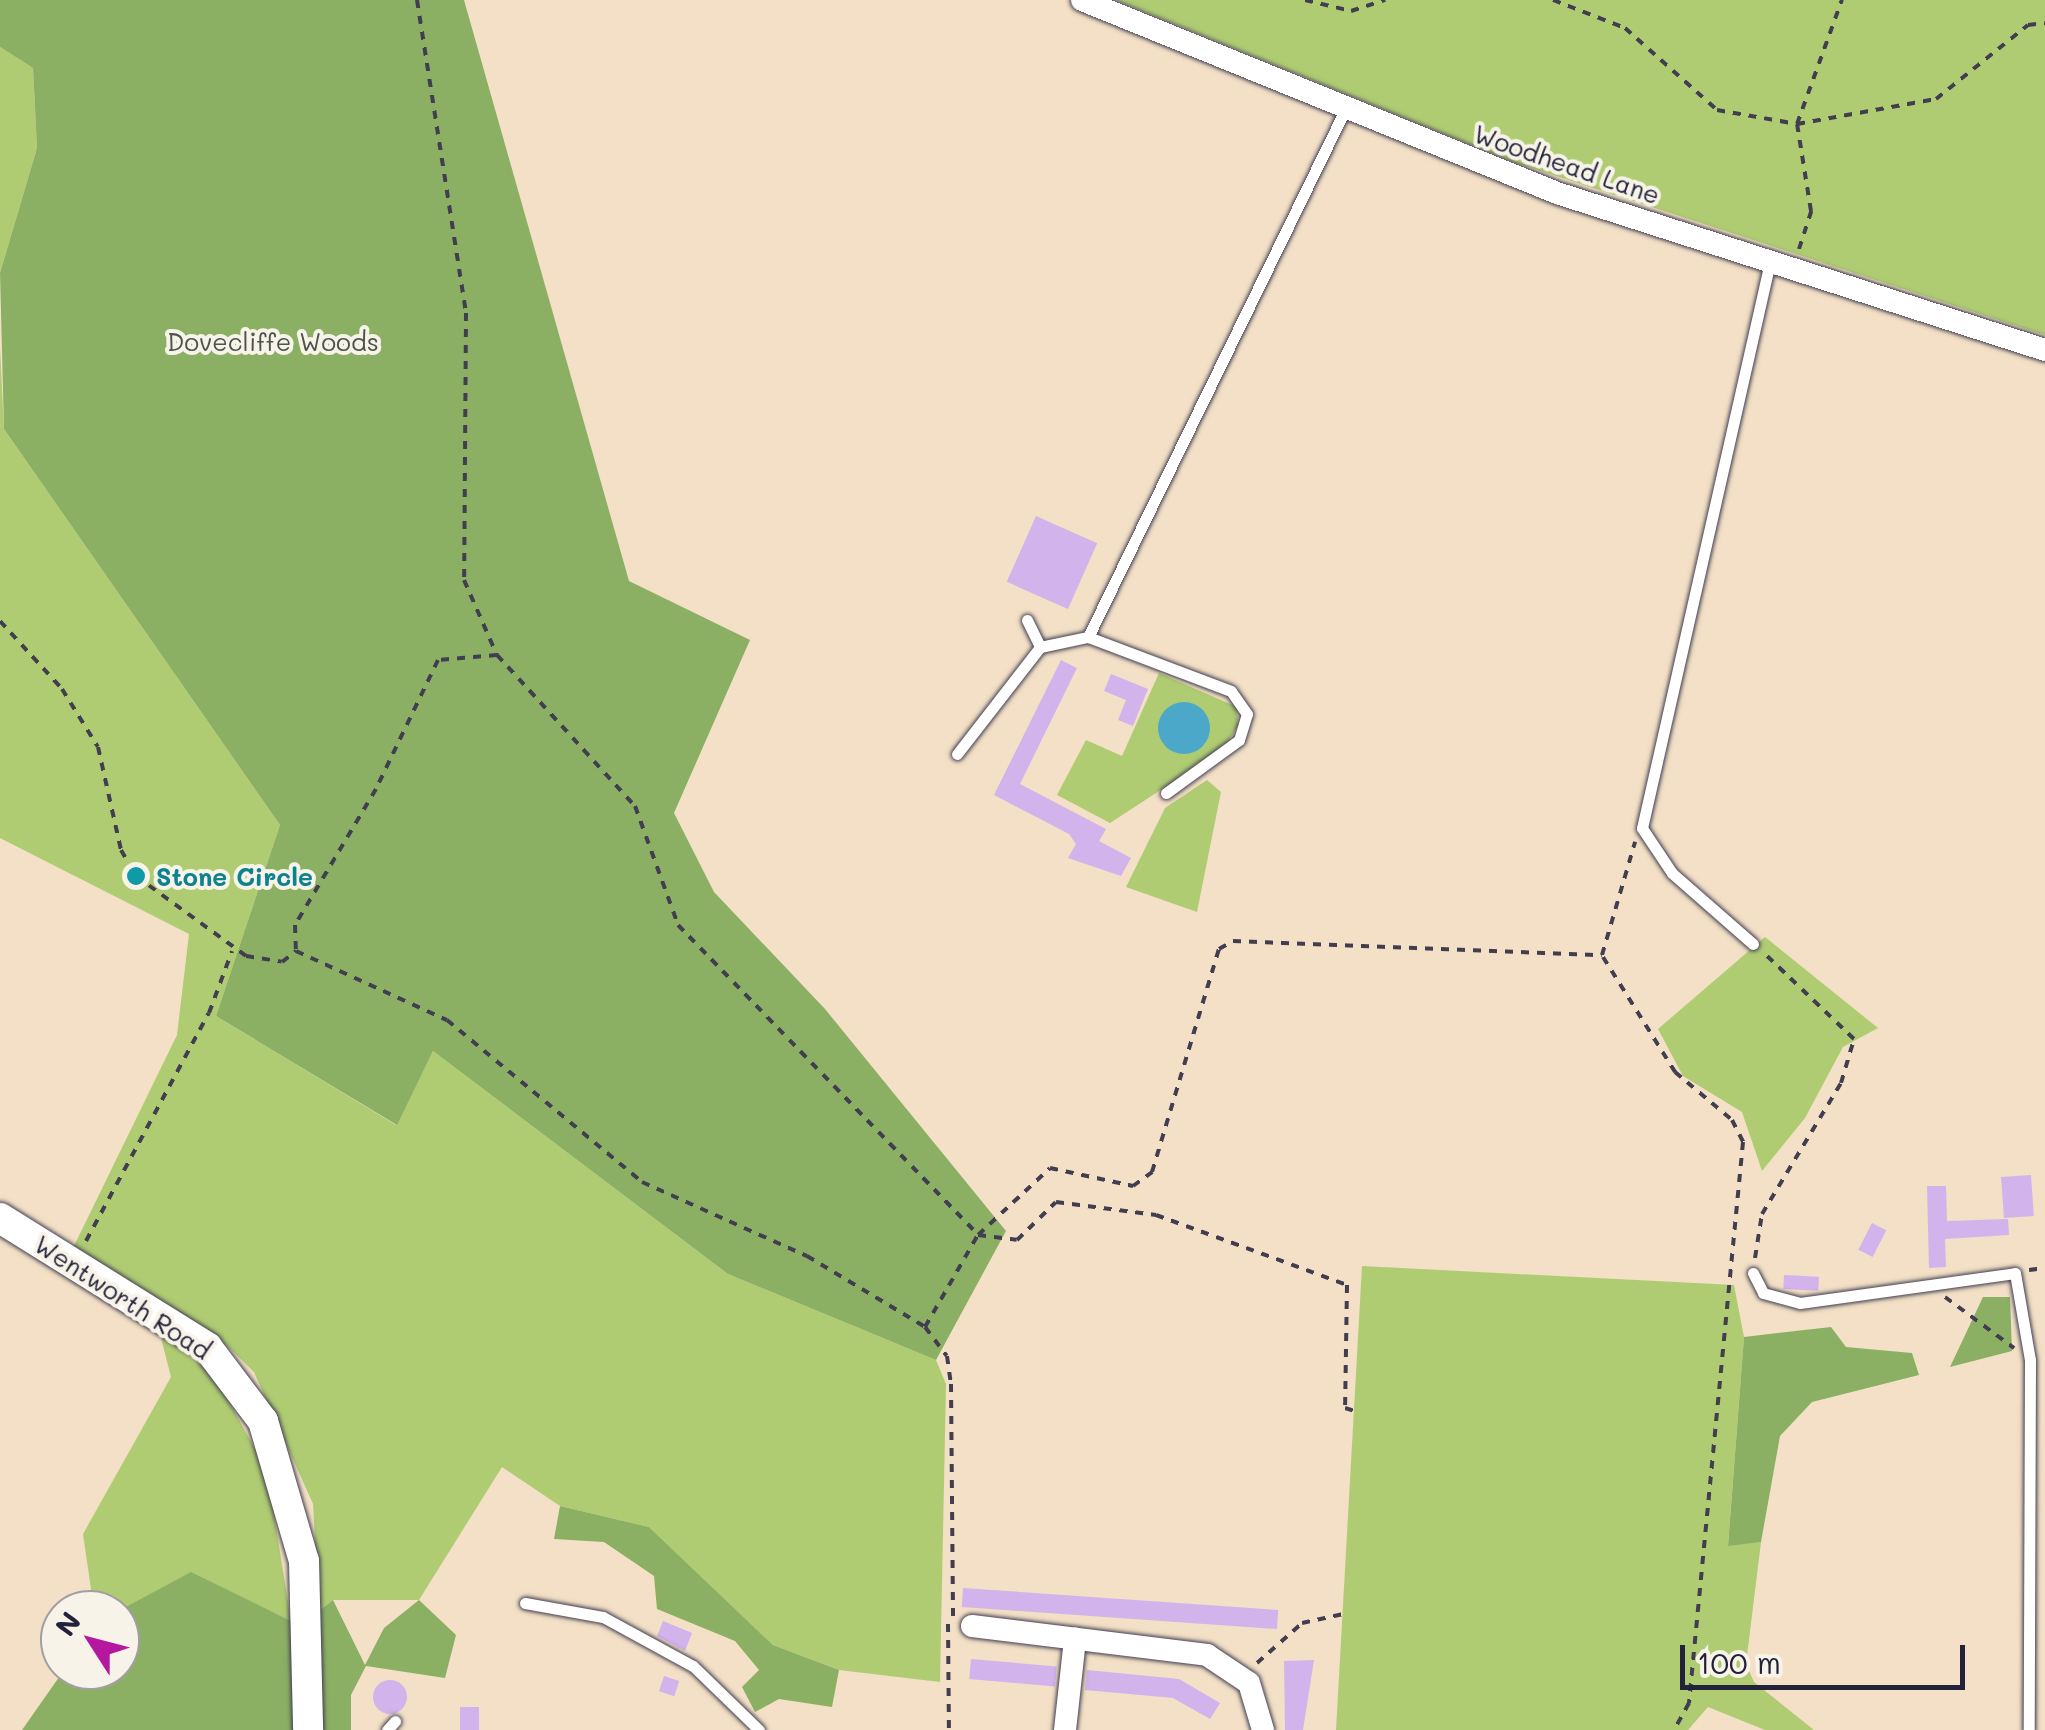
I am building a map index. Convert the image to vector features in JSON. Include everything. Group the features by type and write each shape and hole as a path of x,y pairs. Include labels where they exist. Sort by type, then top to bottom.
{"street":[{"name":"Woodhead Lane","path":"1082,0 1344,112 1782,266 2045,350"},
{"name":"Wentworth Road","path":"0,1218 207,1347 263,1420 304,1562 308,1730"},
{"path":"960,1625 1207,1655 1242,1676 1264,1730"},
{"path":"1065,1730 1075,1639"}],"lane":[{"path":"1088,637 1344,112"},
{"path":"1753,944 1672,873 1642,828 1782,266"},
{"path":"1027,620 1040,647"},
{"path":"956,754 1040,647 1088,637 1231,690 1247,714 1228,751 1166,793"},
{"path":"1753,1273 1764,1293 1800,1303 1932,1288 2014,1273 2030,1360 2028,1730"},
{"path":"525,1603 602,1617 693,1666 759,1730"}],"path":[{"path":"417,0 466,313 464,580 497,655 635,806 678,925 978,1235 1017,1240 1056,1202 1156,1215 1333,1278 1353,1302 1362,1304"},
{"path":"1305,0 1351,11 1386,0"},
{"path":"1553,0 1625,28 1717,110 1797,124 1936,99 2028,26 2045,23"},
{"path":"1782,266 1811,211 1797,124 1842,0"},
{"path":"0,621 62,689 98,748 122,850 136,876 232,950 282,962 296,951"},
{"path":"296,951 295,925 376,789 438,660 497,655"},
{"path":"1642,828 1602,955 1675,1072 1732,1120 1743,1142 1689,1703 1674,1730"},
{"path":"924,1327 978,1235 1050,1168 1132,1186 1152,1172 1219,949 1232,942 1602,955"},
{"path":"1753,944 1854,1039 1841,1084 1762,1214 1753,1273"},
{"path":"74,1263 209,1012 232,950"},
{"path":"296,951 447,1020 642,1182 807,1256 924,1327 947,1356 951,1384 960,1625 950,1730"},
{"path":"1932,1288 2030,1360"},
{"path":"1353,1302 1345,1408 1358,1412"},
{"path":"1242,1676 1302,1622 1348,1613"}],"green space":[{"name":"Dovecliffe Woods","path":"0,0 464,0 629,581 750,640 674,813 714,892 825,1009 1006,1231 936,1360 728,1274 433,1051 397,1125 216,1016 280,825 4,429 0,273 37,148 33,68 0,47"},
{"path":"1116,0 2045,0 2045,335 1516,163"},
{"path":"0,47 33,68 37,148 0,273"},
{"path":"0,347 4,429 280,825 216,1016 396,1125 433,1051 728,1274 936,1360 946,1384 940,1682 839,1670 773,1645 649,1527 560,1506 502,1467 419,1600 333,1600 319,1611 313,1504 254,1372 220,1339 72,1250 177,1035 189,934 0,838"},
{"path":"1159,673 1237,707 1238,726 1222,750 1110,823 1057,795 1086,740 1122,756"},
{"path":"1207,780 1221,792 1197,912 1126,887 1165,808"},
{"path":"1765,937 1878,1028 1843,1047 1805,1118 1762,1171 1742,1112 1683,1076 1658,1029"},
{"path":"1362,1266 1734,1285 1744,1337 1728,1545 1761,1542 1746,1664 1754,1682 1814,1730 1765,1730 1708,1707 1688,1730 1336,1730"},
{"path":"1983,1297 2010,1297 2012,1351 1950,1367"},
{"path":"1831,1327 1846,1347 1912,1353 1919,1375 1812,1402 1780,1436 1761,1542 1728,1546 1744,1337"},
{"path":"160,1334 215,1376 267,1471 291,1621 191,1573 140,1600 140,1590 91,1590 83,1534 171,1377"},
{"path":"560,1506 649,1527 773,1645 839,1670 832,1707 779,1699 755,1712 742,1687 759,1670 735,1641 657,1609 654,1576 604,1542 554,1539"},
{"path":"191,1572 291,1621 297,1730 22,1730 50,1690 140,1690 140,1599"},
{"path":"333,1600 365,1665 384,1628 419,1600 456,1635 445,1678 366,1666 351,1695 351,1730 316,1730 319,1611"}],"water":[{"path":"1184,702 1202,710 1210,728 1202,746 1184,754 1166,746 1158,728 1166,710"}],"building":[{"path":"1036,516 1097,543 1068,609 1007,582"},
{"path":"1061,660 1077,668 1020,784 1106,829 1099,841 1131,858 1121,876 1068,858 1076,844 1069,834 994,795"},
{"path":"1111,674 1148,689 1133,726 1118,720 1126,700 1104,691"},
{"path":"2031,1175 2034,1216 2004,1218 2001,1177"},
{"path":"1927,1186 1946,1186 1947,1221 2008,1219 2009,1235 1945,1239 1946,1267 1929,1268"},
{"path":"1872,1223 1886,1230 1873,1257 1858,1250"},
{"path":"1784,1275 1819,1277 1818,1291 1783,1289"},
{"path":"963,1588 1278,1610 1277,1629 962,1607"},
{"path":"663,1621 692,1633 685,1651 657,1636"},
{"path":"971,1659 1057,1666 1055,1686 969,1679"},
{"path":"1314,1660 1303,1730 1285,1730 1284,1661"},
{"path":"1087,1670 1179,1679 1220,1703 1210,1719 1173,1698 1085,1690"},
{"path":"664,1676 679,1681 674,1696 659,1691"},
{"path":"390,1680 402,1685 407,1697 402,1709 390,1714 378,1709 373,1697 378,1685"},
{"path":"460,1707 479,1707 479,1730 460,1730"}],"place":[{"name":"Stone Circle","path":"136,876"}]}
